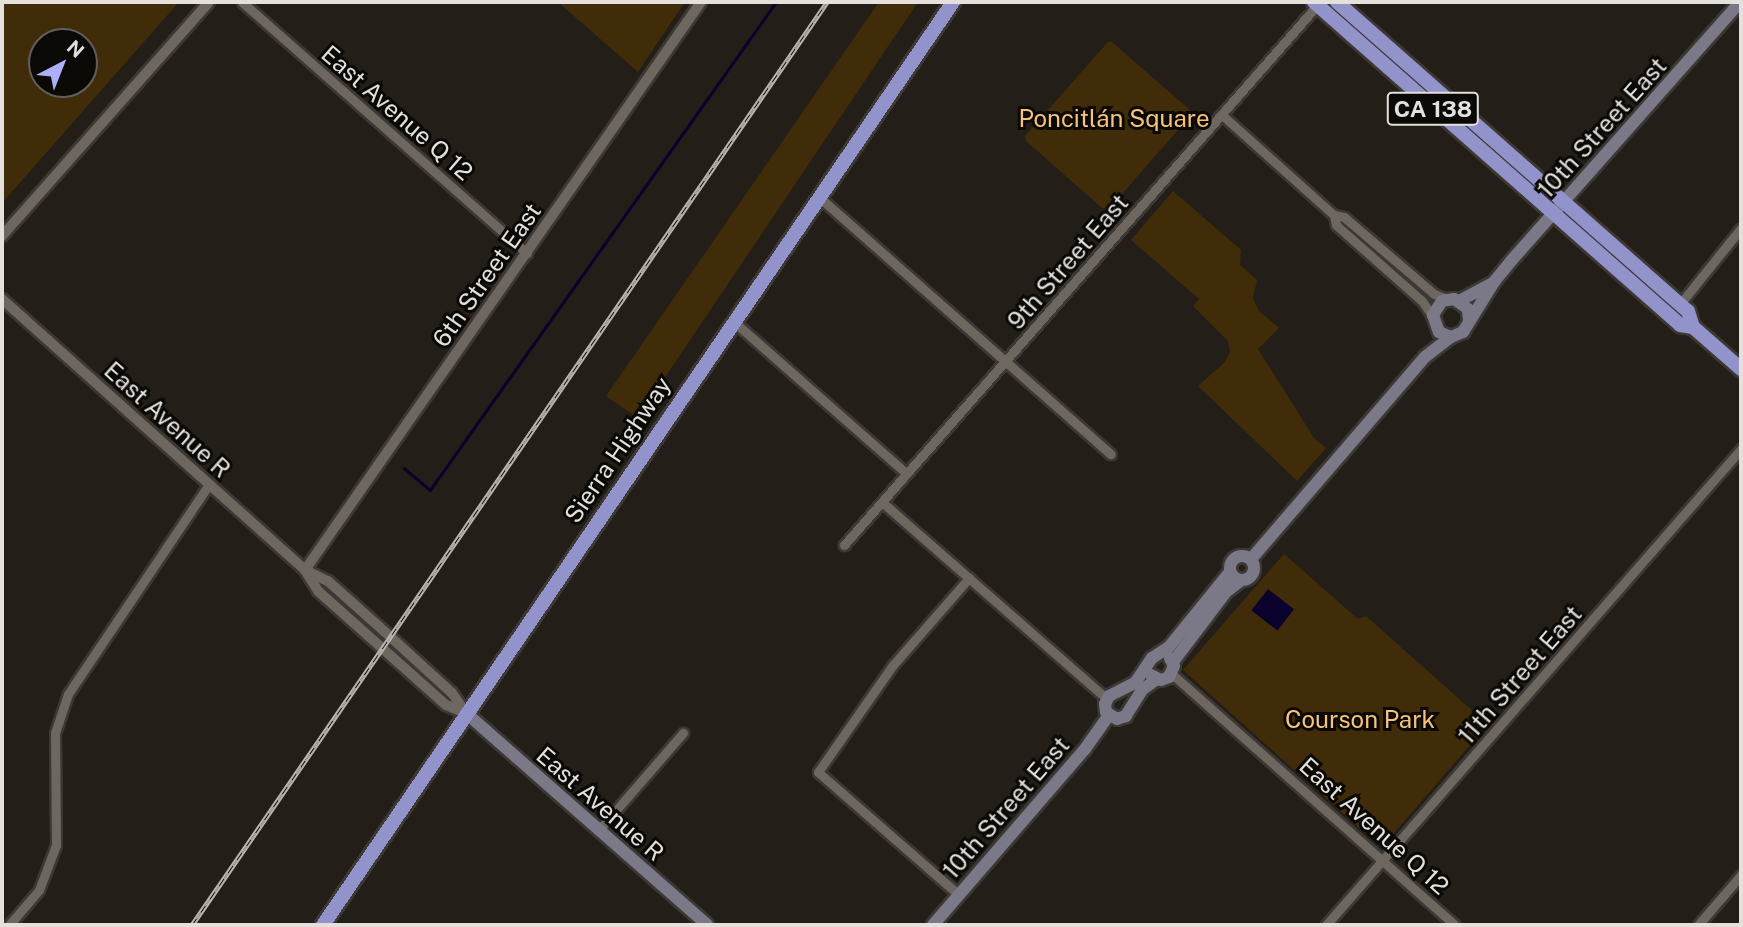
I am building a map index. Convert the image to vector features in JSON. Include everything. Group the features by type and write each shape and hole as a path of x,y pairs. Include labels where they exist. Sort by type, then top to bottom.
{"highway":[{"name":"Sierra Highway","path":"323,925 953,2"},
{"name":"CA 138","path":"1337,2 1680,325 1693,327"},
{"name":"CA 138","path":"1317,3 1558,209 1681,304 1688,311 1693,327 1741,369"}],"main road":[{"name":"10th Street East","path":"1469,321 1494,282 1740,2"},
{"name":"10th Street East","path":"1454,300 1494,282"},
{"path":"1252,558 1425,357 1451,337 1463,332 1469,321 1468,309 1454,300 1438,304 1425,357"},
{"path":"1434,322 1451,337"},
{"path":"1235,577 1230,567 1240,556 1252,558"},
{"path":"1157,679 1142,690 1126,716 1117,719 1109,715 1105,708 1107,699 1135,683 1152,657 1170,647 1235,577 1254,570 1252,558"},
{"path":"1148,665 1150,674 1157,679 1165,679 1235,577"},
{"path":"1160,654 1168,656 1172,668"},
{"path":"1120,693 1128,697 1131,705"},
{"name":"East Avenue R","path":"466,713 707,925"},
{"name":"10th Street East","path":"933,925 1085,749 1109,715"}],"street":[{"path":"2,236 209,2"},
{"name":"East Avenue Q 12","path":"242,2 527,253"},
{"name":"6th Street East","path":"305,570 701,2"},
{"name":"9th Street East","path":"844,545 1317,3"},
{"path":"1222,115 1334,215 1344,216 1434,295 1454,300"},
{"path":"819,197 1111,454"},
{"path":"1334,215 1336,225 1422,301 1434,322"},
{"path":"1681,304 1741,228"},
{"name":"East Avenue R","path":"2,299 305,570 318,592 446,705 466,713"},
{"path":"733,321 906,474"},
{"name":"11th Street East","path":"1326,925 1741,449"},
{"path":"9,925 39,890 56,845 55,733 68,694 208,486"},
{"path":"882,502 1107,699"},
{"path":"959,895 818,772 892,665 969,578"},
{"name":"East Avenue Q 12","path":"1172,668 1455,925"},
{"path":"598,831 683,733"},
{"path":"1698,925 1741,875"}],"green space":[{"path":"2,2 179,2 98,94 98,28 28,28 28,98 94,98 2,203"},
{"path":"558,2 685,2 638,72"},
{"path":"879,2 918,2 651,398 646,420 639,419 606,396"},
{"name":"Poncitlán Square","path":"1108,42 1112,42 1190,110 1190,116 1109,209 1102,208 1026,141 1025,136"},
{"path":"1173,191 1241,250 1240,265 1257,280 1253,298 1259,311 1279,328 1258,349 1314,438 1326,448 1297,481 1198,386 1224,363 1230,352 1228,341 1193,306 1199,299 1131,240"},
{"name":"Courson Park","path":"1284,554 1358,619 1366,616 1485,722 1467,741 1470,745 1388,840 1378,842 1360,829 1183,670"}],"shaded area":[{"path":"1268,589 1294,609 1277,631 1251,610"}],"waterway":[{"path":"404,468 430,490 776,2"}],"railway":[{"path":"192,925 827,2"}]}
